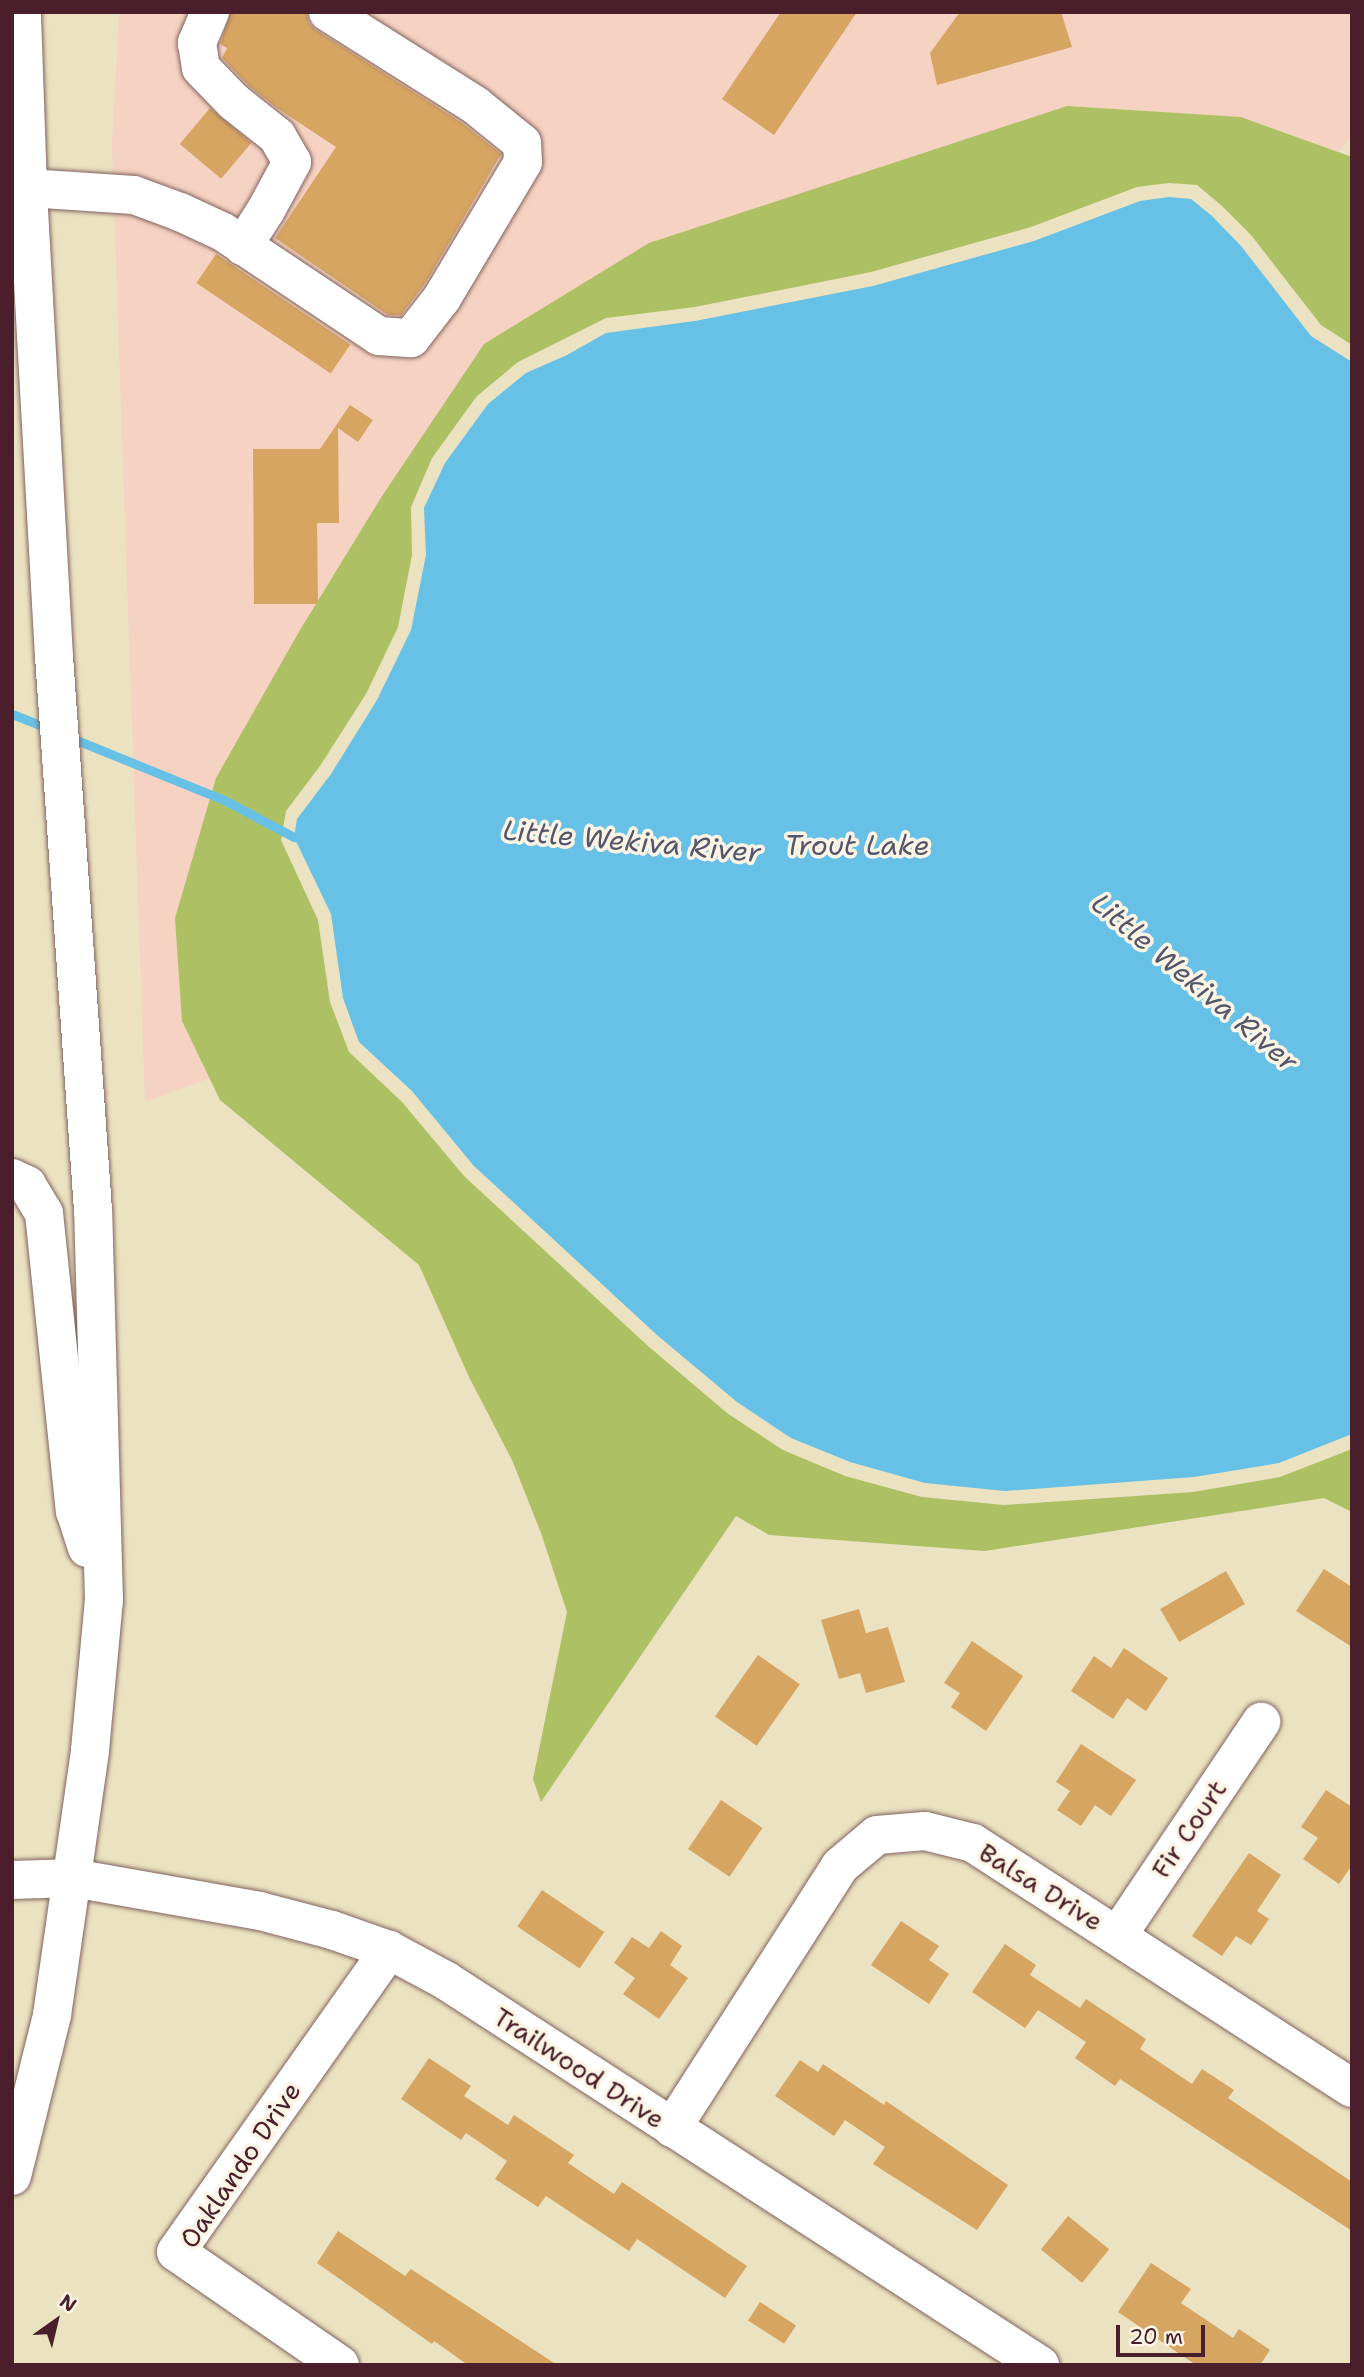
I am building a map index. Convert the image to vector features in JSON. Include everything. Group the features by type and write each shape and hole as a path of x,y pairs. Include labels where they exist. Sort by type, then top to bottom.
{"street":[{"path":"12,2176 52,2015 90,1750 104,1600 93,1210 20,186 22,12"},
{"path":"210,12 197,43 201,68 234,102 277,136 292,162 243,246"},
{"path":"20,186 134,195 180,212 223,232 379,335 411,338 442,298 523,162 522,142 475,105 328,12"},
{"path":"12,1178 27,1185 44,1213 75,1511 104,1600"},
{"name":"Fir Court","path":"1118,1936 1261,1722"},
{"name":"Balsa Drive","path":"673,2128 840,1866 877,1835 925,1830 973,1843 1352,2088"},
{"name":"Trailwood Drive","path":"12,1851 73,1878"},
{"name":"Trailwood Drive","path":"12,1881 73,1878 260,1911 332,1930 389,1950 445,1980 1040,2365"},
{"name":"Oaklando Drive","path":"340,2365 176,2252 389,1950"}],"shaded area":[{"path":"119,12 1352,12 1352,134 1339,152 1241,117 1067,106 931,152 484,344 382,496 182,1021 210,1078 145,1102 112,146"}],"green space":[{"path":"1067,106 1241,117 1352,157 1352,345 1321,325 1251,235 1222,206 1197,185 1169,183 1137,187 1031,227 871,272 695,307 606,318 518,362 477,396 432,458 411,507 412,555 398,627 366,694 320,766 286,811 281,840 318,920 330,1002 349,1052 402,1102 464,1176 648,1346 727,1413 783,1450 845,1476 922,1497 1004,1505 1193,1492 1280,1477 1352,1449 1352,1512 1324,1498 985,1551 769,1535 736,1516 541,1802 533,1779 567,1612 541,1533 512,1460 469,1377 419,1265 220,1100 182,1021 175,918 216,778 300,630 382,496 484,344 649,243"}],"water":[{"name":"Trout Lake","path":"1169,197 1191,199 1212,216 1241,246 1311,336 1352,362 1352,1434 1279,1463 1194,1477 1005,1491 925,1483 850,1462 791,1438 737,1402 657,1335 473,1165 412,1091 359,1042 343,998 331,914 294,837 297,819 331,774 377,700 411,630 426,555 424,508 445,463 488,404 526,373 567,355 606,333 695,321 873,286 1034,241 1140,201"}],"building":[{"path":"231,12 306,12 309,23 316,30 462,123 501,154 426,282 401,315 388,315 275,238 336,147 277,108 249,86 222,58 227,48 220,44"},
{"path":"781,12 857,12 774,135 722,99"},
{"path":"960,12 1061,12 1072,47 937,85 930,53"},
{"path":"210,108 251,143 221,179 180,144"},
{"path":"216,254 350,345 331,374 196,283"},
{"path":"350,405 373,420 358,442 338,428 339,523 317,523 318,604 254,604 253,449 320,449"},
{"path":"1324,1569 1352,1587 1352,1647 1296,1611"},
{"path":"1226,1571 1245,1604 1179,1642 1160,1609"},
{"path":"859,1609 866,1633 888,1627 905,1682 866,1693 860,1673 839,1679 821,1620"},
{"path":"972,1641 1023,1676 986,1731 951,1707 960,1693 944,1683"},
{"path":"1124,1648 1168,1678 1146,1711 1127,1698 1113,1719 1071,1691 1094,1656 1111,1668"},
{"path":"758,1655 800,1684 757,1746 715,1716"},
{"path":"1081,1744 1136,1780 1111,1816 1095,1805 1081,1826 1057,1810 1070,1791 1056,1782"},
{"path":"1326,1790 1352,1807 1352,1865 1339,1884 1303,1859 1318,1838 1301,1827"},
{"path":"721,1800 762,1828 729,1877 688,1849"},
{"path":"1249,1853 1281,1875 1257,1911 1269,1919 1251,1945 1236,1936 1222,1956 1192,1936"},
{"path":"542,1890 604,1932 580,1968 517,1926"},
{"path":"901,1921 939,1946 929,1960 949,1974 929,2004 871,1965"},
{"path":"661,1931 682,1946 670,1965 688,1978 659,2019 623,1994 635,1978 614,1963 632,1937 649,1948"},
{"path":"1005,1944 1036,1965 1030,1975 1080,2008 1086,1999 1146,2039 1140,2049 1192,2084 1202,2069 1234,2090 1228,2098 1352,2182 1352,2231 1120,2079 1115,2086 1075,2058 1086,2042 1038,2010 1025,2028 972,1992"},
{"path":"429,2058 471,2086 464,2096 508,2125 514,2115 574,2155 568,2163 614,2194 622,2182 747,2266 725,2298 637,2239 629,2251 546,2196 538,2207 495,2179 507,2161 466,2133 461,2140 401,2099"},
{"path":"800,2060 818,2072 823,2064 884,2105 886,2101 1008,2185 977,2230 873,2164 885,2147 845,2120 834,2136 775,2096"},
{"path":"1068,2216 1109,2249 1082,2283 1041,2249"},
{"path":"338,2231 405,2276 411,2269 557,2365 468,2365 434,2341 432,2344 317,2263"},
{"path":"1151,2263 1191,2289 1181,2303 1233,2338 1239,2329 1270,2350 1260,2365 1196,2365 1118,2312"},
{"path":"760,2302 796,2325 784,2344 748,2320"}],"waterway":[{"name":"Little Wekiva River","path":"12,714 50,729"},
{"name":"Little Wekiva River","path":"69,737 224,800 294,837 303,838"}]}
